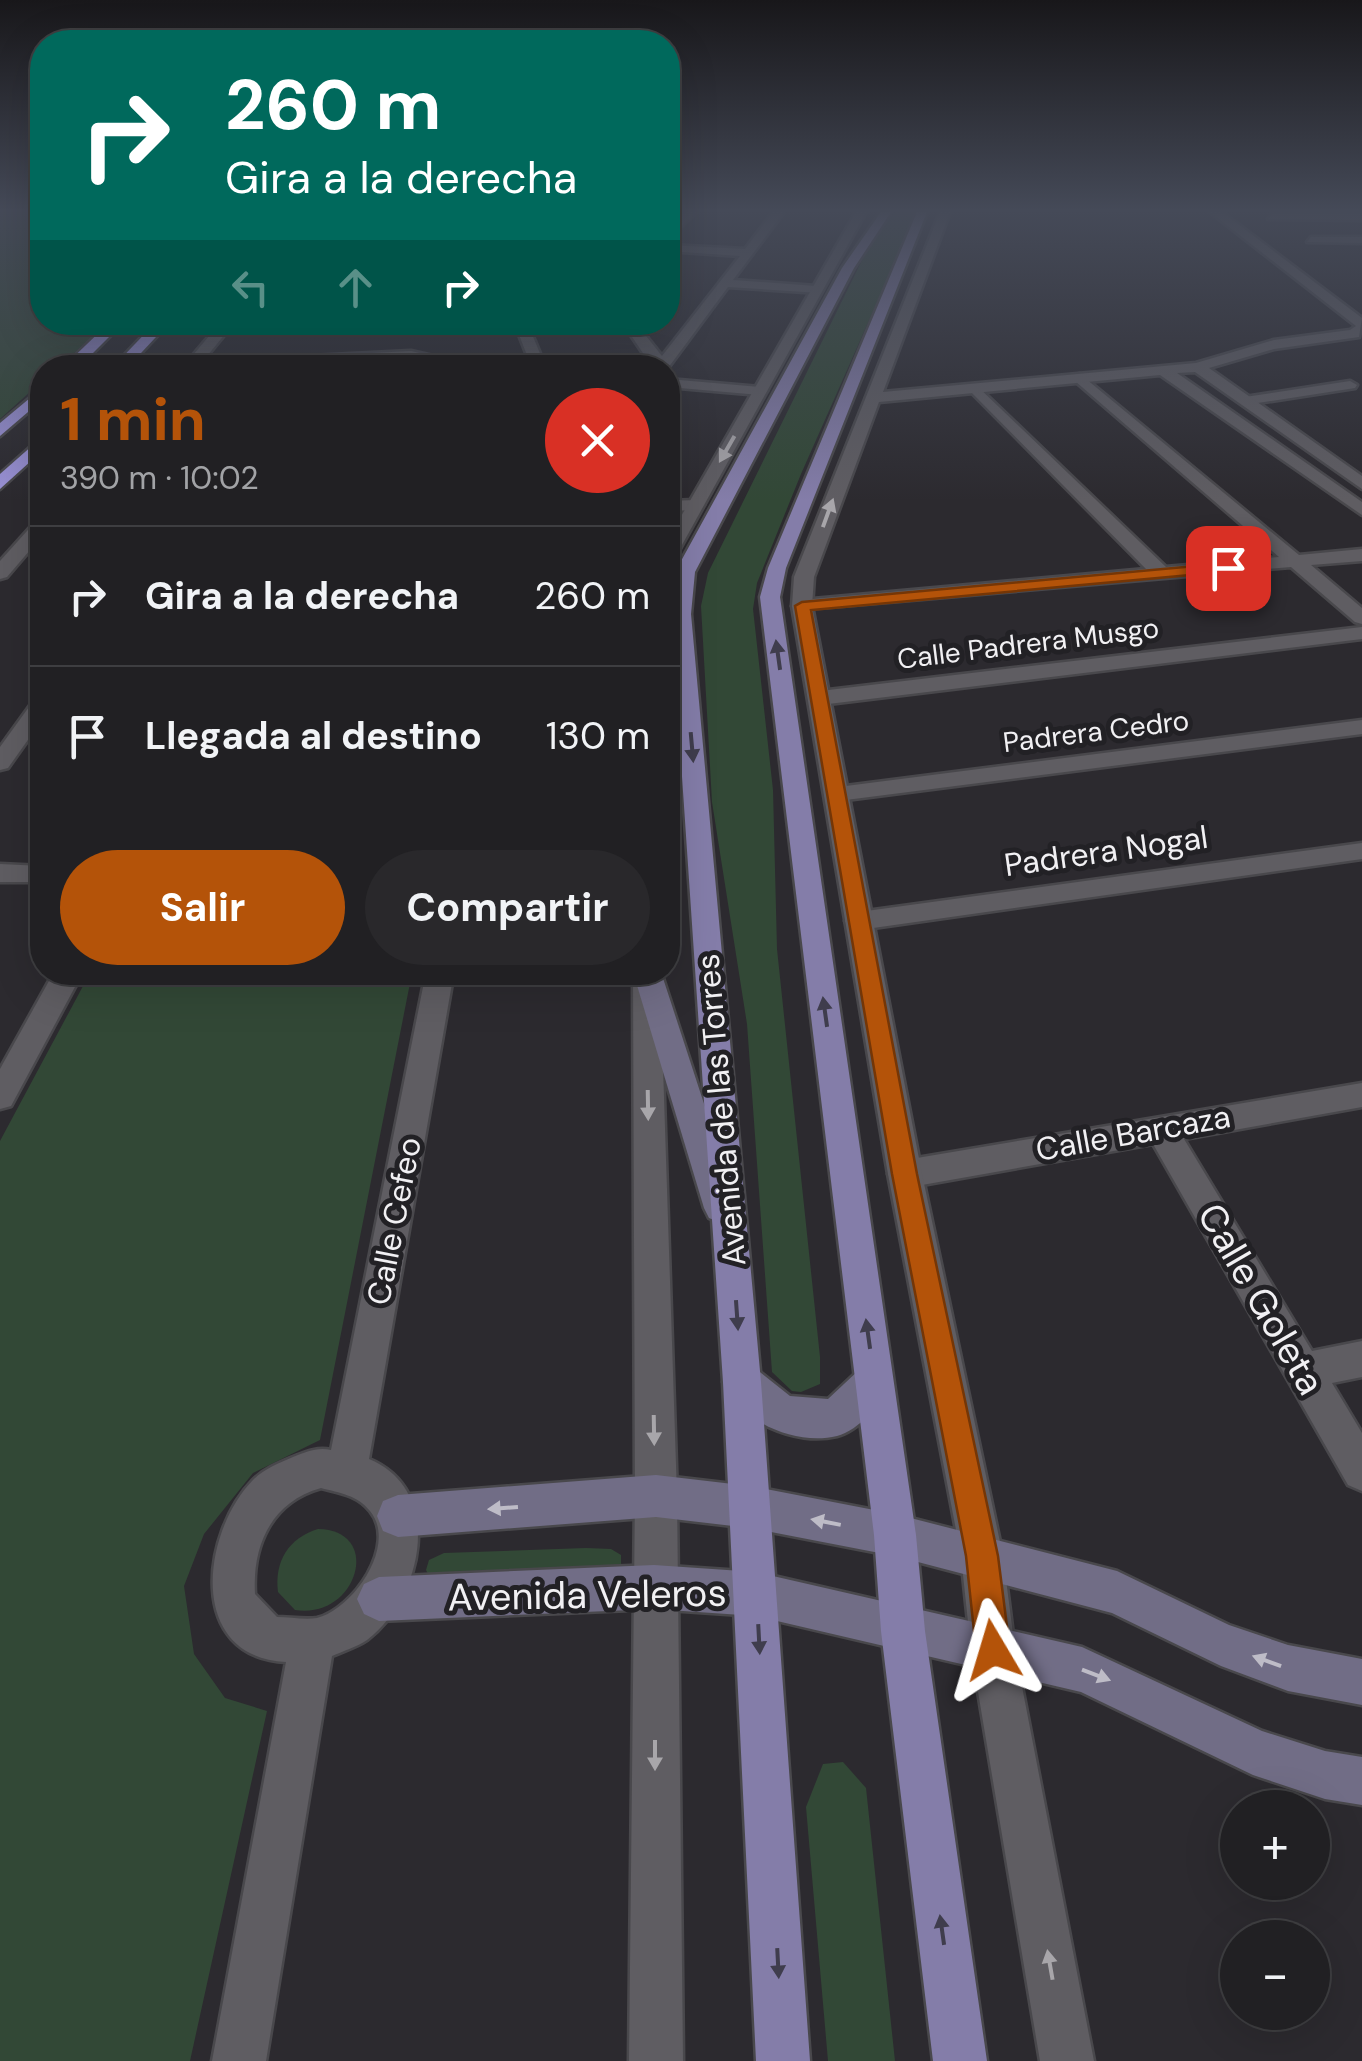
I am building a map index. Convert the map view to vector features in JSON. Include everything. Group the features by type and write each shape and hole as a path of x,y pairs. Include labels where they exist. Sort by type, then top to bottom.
{"highway":[{"path":"83,355 104,335"},
{"path":"132,355 151,335"},
{"path":"0,431 30,403"},
{"path":"0,484 30,454"}],"main road":[{"name":"Avenida de las Torres","path":"783,2061 742,1382 681,614 685,572 826,308"},
{"path":"883,308 776,568 770,597 895,1535 902,1631 960,2061"},
{"path":"650,985 732,1246"},
{"path":"742,1382 783,1415 835,1418 874,1382"},
{"path":"398,1516 656,1496 750,1507 895,1535 1118,1593 1221,1644 1288,1668 1362,1682"},
{"name":"Avenida Veleros","path":"379,1599 654,1587 756,1594 1082,1670 1129,1688 1226,1740 1326,1777 1362,1781"}],"street":[{"path":"670,355 706,308"},
{"path":"680,532 806,308"},
{"path":"906,308 804,577 802,606 904,1174 982,1556 993,1650 1067,2061"},
{"path":"1332,308 1360,331"},
{"path":"870,398 1198,367 1236,351 1280,341 1360,331"},
{"path":"200,355 217,335"},
{"path":"1198,367 1362,484"},
{"path":"1164,371 1362,510"},
{"path":"1080,378 1362,618"},
{"path":"680,383 760,391"},
{"path":"1245,401 1350,385"},
{"path":"976,389 1162,574"},
{"path":"680,506 695,505"},
{"path":"0,572 30,543"},
{"path":"802,606 1362,554"},
{"name":"Calle Padrera Musgo","path":"820,698 1362,633"},
{"path":"0,764 30,722"},
{"name":"Padrera Cedro","path":"838,794 1362,727"},
{"name":"Padrera Nogal","path":"859,921 1362,851"},
{"path":"0,873 30,874"},
{"path":"0,1097 62,985"},
{"name":"Calle Cefeo","path":"347,1469 438,985"},
{"name":"Avenida de las Torres","path":"646,985 656,1496 656,2061"},
{"name":"Calle Barcaza","path":"904,1174 1362,1095"},
{"name":"Calle Goleta","path":"1160,1128 1362,1470"},
{"path":"1303,1371 1362,1359"},
{"path":"322,1468 347,1469 370,1477 387,1494 398,1516 400,1544 394,1572 379,1599 356,1621 329,1637 272,1639 249,1624 234,1601 230,1573 235,1543 249,1515 270,1492 296,1475 322,1468"},
{"path":"239,2061 312,1640"}],"green space":[{"path":"0,308 30,308 30,335 94,335 72,355 30,355 30,392 0,419"},
{"path":"838,308 874,308 757,583 753,609 773,790 777,949 820,1357 820,1384 801,1392 792,1391 772,1372 747,1024 712,802 701,606 708,573"},
{"path":"84,985 410,985 320,1440 253,1473 204,1534 184,1586 194,1654 225,1698 267,1711 190,2061 0,2061 0,1141"},
{"path":"318,1529 339,1533 351,1543 356,1558 354,1574 347,1589 334,1602 316,1609 295,1610 278,1592 278,1570 292,1545"},
{"path":"611,1549 621,1555 621,1568 432,1582 426,1570 429,1560 444,1553"},
{"path":"843,1762 866,1788 895,2061 828,2061 806,1807 823,1764"}],"route":[{"path":"993,1650 982,1556 904,1174 802,606 1228,568"}]}
